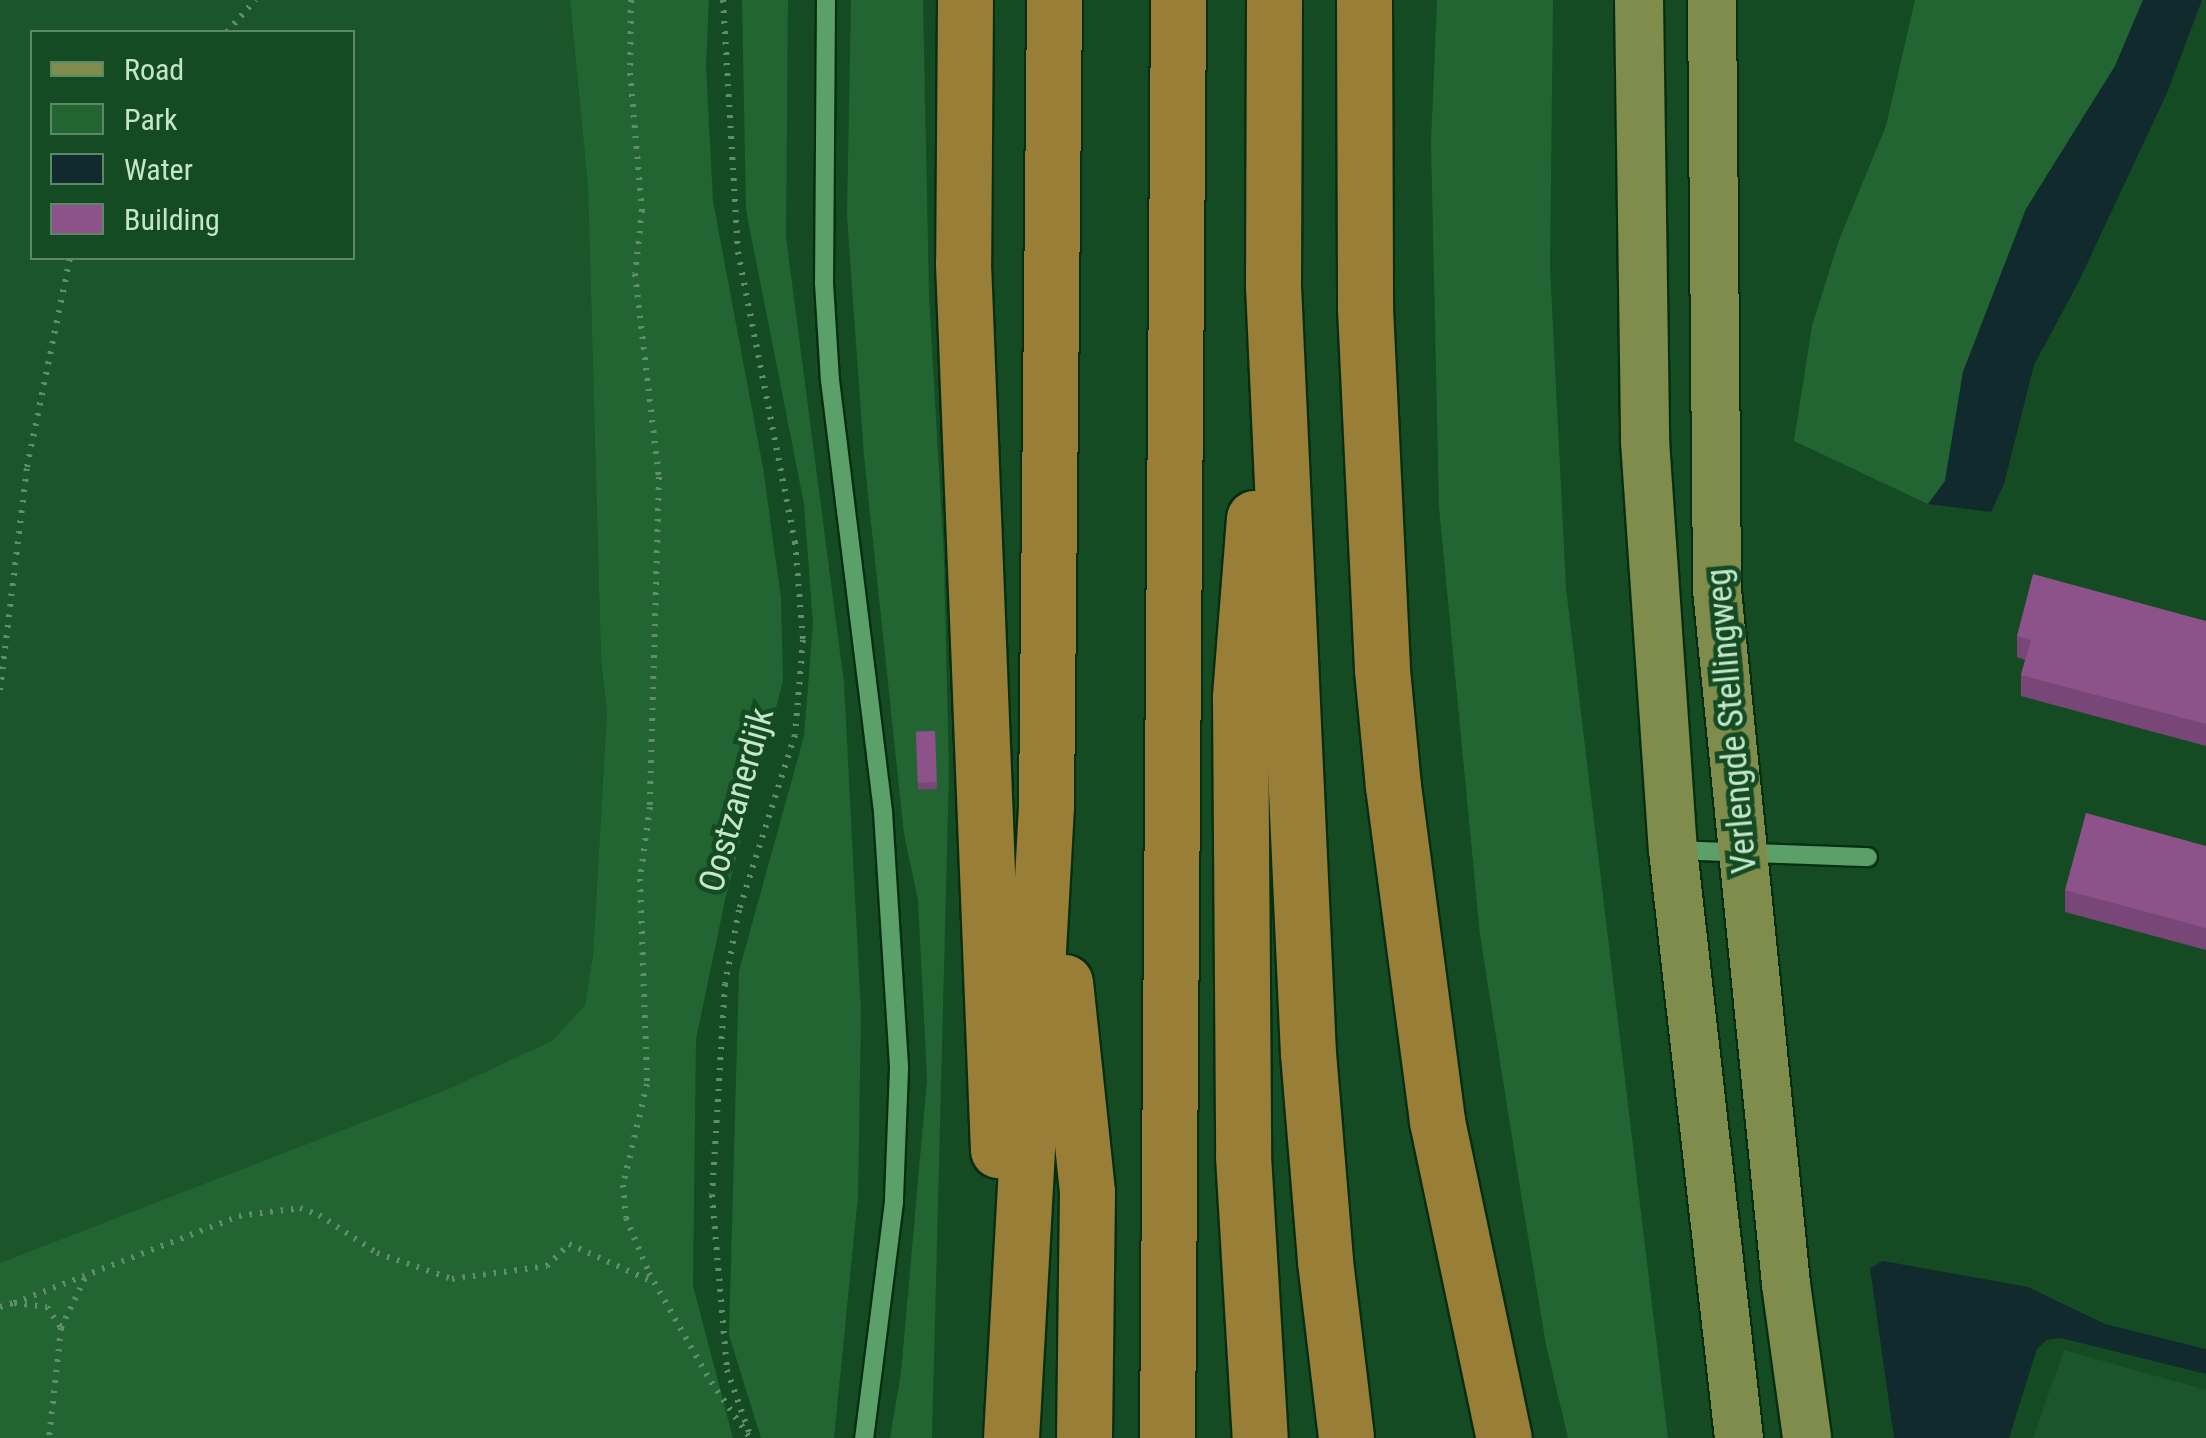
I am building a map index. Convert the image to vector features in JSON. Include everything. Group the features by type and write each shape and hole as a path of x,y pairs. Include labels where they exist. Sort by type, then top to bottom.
{"highway":[{"path":"965,0 963,263 988,848 990,992 1012,1433"},
{"path":"1012,1433 1046,806 1054,0"},
{"path":"1167,1438 1178,0"},
{"path":"1274,0 1273,286 1308,1053 1325,1261 1346,1438"},
{"path":"1364,0 1365,308 1382,670 1393,786 1437,1121 1504,1438"},
{"path":"1260,1438 1243,1156 1240,697 1273,286"},
{"path":"1046,806 1087,1192 1084,1438"}],"main road":[{"name":"Verlengde Stellingweg","path":"1638,0 1645,441 1673,850 1739,1438"},
{"name":"Verlengde Stellingweg","path":"1712,0 1717,590 1786,1284 1807,1438"}],"lane":[{"path":"826,0 824,264 830,380 883,812 900,1069 894,1202 864,1438"},
{"path":"1673,850 1868,857"}],"path":[{"path":"229,30 254,0"},
{"path":"632,0 630,74 642,210 635,274 659,478 650,807 640,878 648,1084 623,1185 626,1218 657,1284 710,1382 750,1438"},
{"name":"Oostzanerdijk","path":"723,0 738,252 795,542 803,640 795,735 739,910 724,1003 712,1195 727,1370 750,1438"},
{"path":"0,690 27,467 70,260"},
{"path":"0,1307 239,1216 300,1208 320,1215 377,1253 452,1279 547,1266 569,1244 657,1284"},
{"path":"49,1438 60,1328 88,1271"},
{"path":"14,1303 46,1308 60,1328"}],"shaded area":[{"path":"0,0 570,0 588,187 601,658 607,713 593,954 585,1005 552,1041 446,1090 0,1263"},
{"path":"2064,1350 2206,1390 2206,1438 2033,1438"}],"green space":[{"path":"570,0 709,0 706,66 713,201 763,468 781,598 783,681 725,900 696,1039 693,1286 733,1438 0,1438 0,1263 446,1090 552,1041 585,1005 593,954 607,713 601,658 588,187"},
{"path":"742,0 788,0 786,237 844,683 861,1013 858,1196 834,1438 761,1438 729,1335 739,971 804,736 813,624 804,504 746,210"},
{"path":"851,0 923,0 929,296 944,558 949,771 932,1438 890,1438 901,1373 927,1079 918,900 904,834 864,456 847,216"},
{"path":"1437,0 1553,0 1550,267 1566,588 1668,1438 1568,1438 1546,1345 1522,1200 1480,935 1439,507 1431,142"},
{"path":"1915,0 2143,0 2115,66 2026,209 1963,372 1945,481 1928,504 1794,441 1812,326 1839,240 1886,126"}],"water":[{"path":"2143,0 2202,0 2167,93 2078,283 2034,365 2004,484 1991,512 1928,504 1945,481 1963,372 2026,209 2115,66"},
{"path":"1883,1261 2028,1287 2105,1324 2206,1349 2206,1374 2061,1338 2047,1340 2037,1349 2009,1438 1894,1438 1870,1268"}],"building":[{"path":"2033,574 2206,621 2206,724 2021,675 2031,640 2017,636"},
{"path":"935,731 937,782 918,783 916,732"},
{"path":"2086,813 2206,846 2206,928 2065,890"}]}
